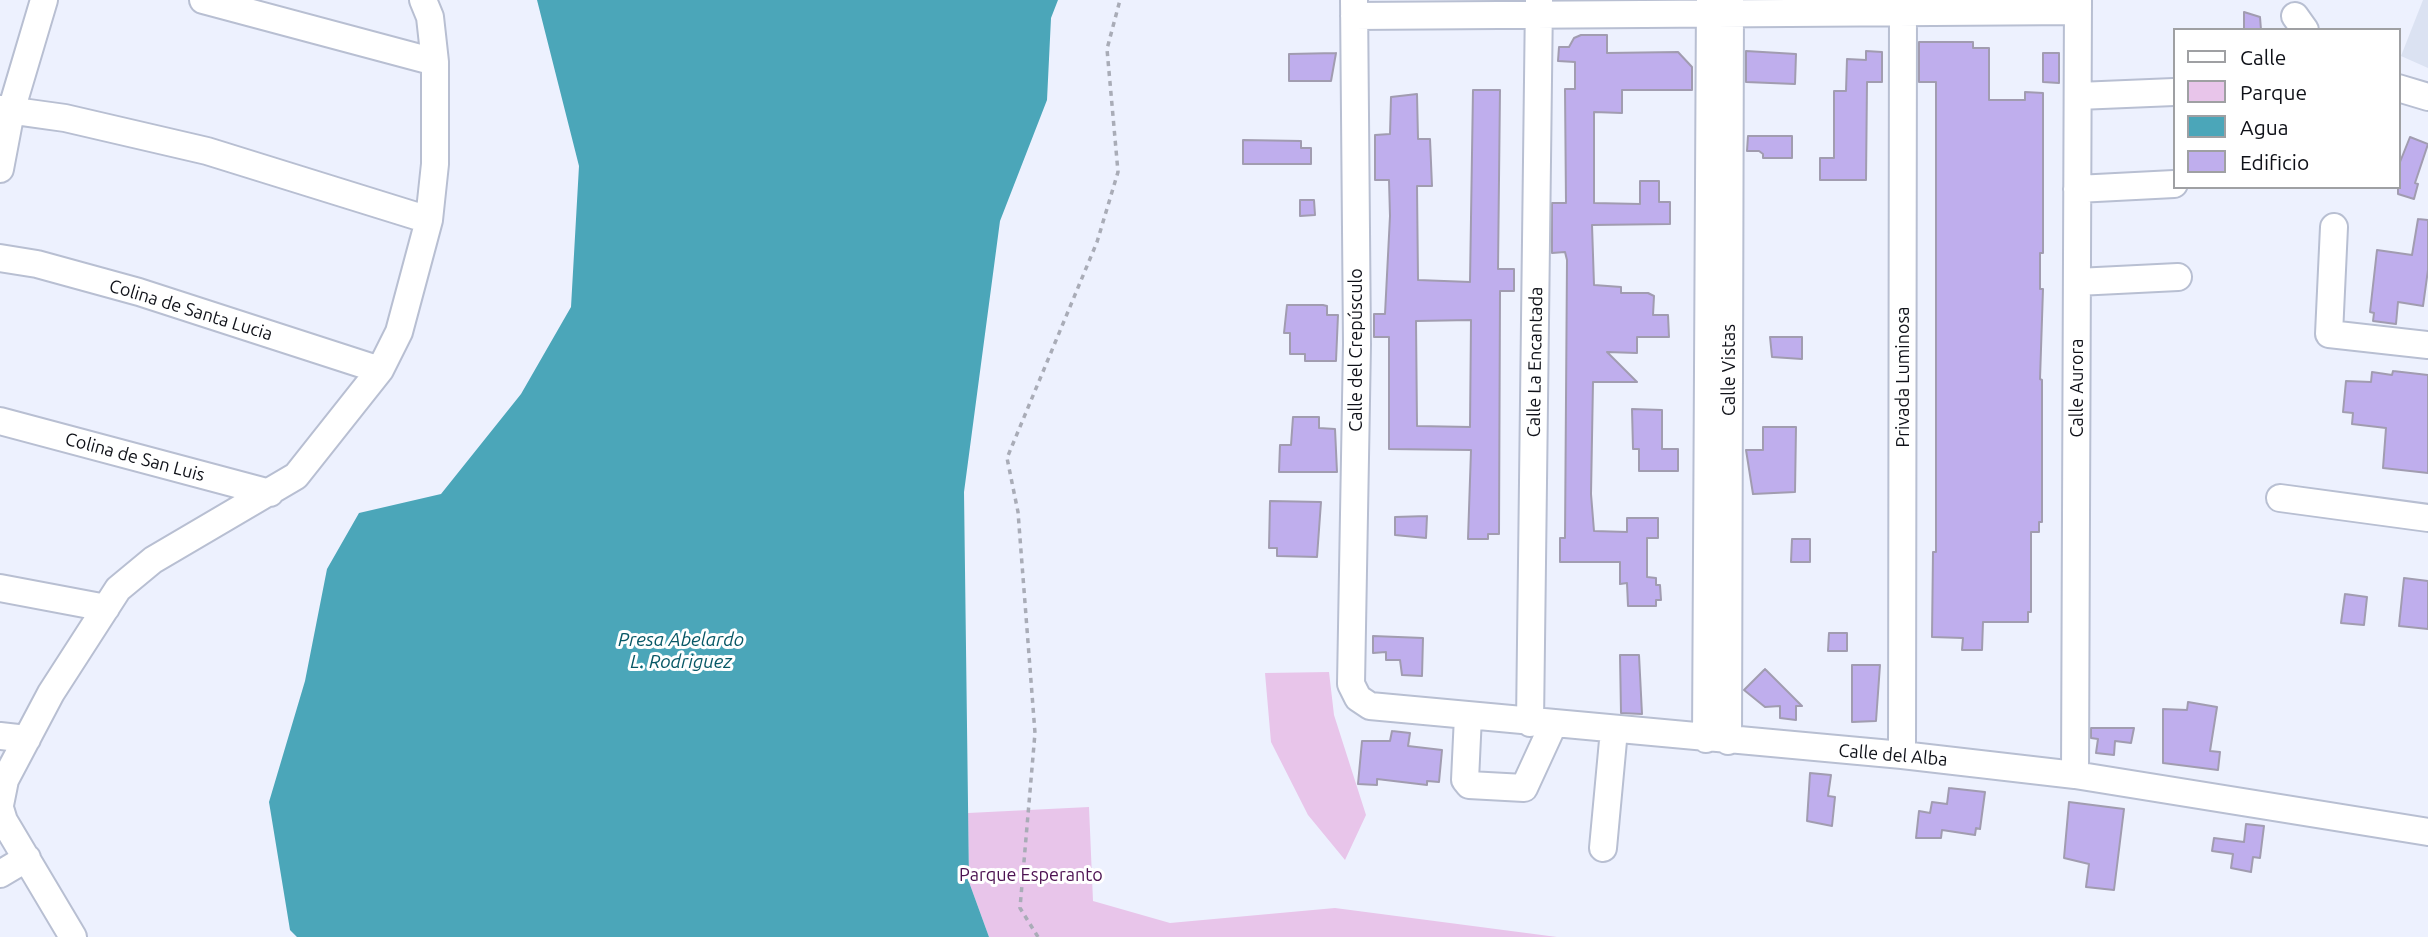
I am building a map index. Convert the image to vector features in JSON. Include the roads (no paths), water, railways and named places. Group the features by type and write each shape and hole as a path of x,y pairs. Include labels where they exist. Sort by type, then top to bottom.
{"street":[{"path":"0,169 6,110 44,0"},
{"path":"203,0 435,62"},
{"path":"73,937 4,821 0,807 5,780 51,694 118,589 153,560 296,476 380,370 399,332 429,220 435,164 435,62 429,18 423,0"},
{"path":"1354,8 2078,5"},
{"name":"Calle Aurora","path":"2075,775 2078,5"},
{"name":"Calle Vistas","path":"1717,740 1720,6"},
{"name":"Privada Luminosa","path":"1902,755 1903,6"},
{"name":"Calle del Crepúsculo","path":"1354,8 1357,344 1351,684 1358,698"},
{"name":"Calle La Encantada","path":"1539,8 1542,724"},
{"path":"2400,89 2428,97"},
{"path":"2078,96 2172,92"},
{"path":"6,110 65,118 206,151 429,220"},
{"path":"2077,189 2172,184"},
{"path":"2334,227 2329,334 2428,345"},
{"name":"Colina de Santa Lucia","path":"0,258 37,264 139,292 380,370"},
{"path":"2077,282 2178,277"},
{"name":"Colina de San Luis","path":"0,421 270,493"},
{"path":"2280,498 2428,518"},
{"path":"0,588 106,608"},
{"name":"Calle del Alba","path":"1358,698 1370,706 1542,724 1902,755 2075,775 2428,832"},
{"path":"1468,716 1465,780 1469,785 1524,788 1542,724"},
{"path":"1603,848 1614,730"},
{"path":"0,736 27,739"},
{"path":"0,874 27,858"}],"water":[{"name":"Presa Abelardo L. Rodriguez","path":"537,0 1058,0 1051,18 1047,100 1000,221 964,492 969,882 989,937 297,937 290,930 269,802 305,681 327,569 359,513 441,494 521,394 571,307 579,166"}],"park label":[{"name":"Parque Esperanto","path":"1031,875"}]}
